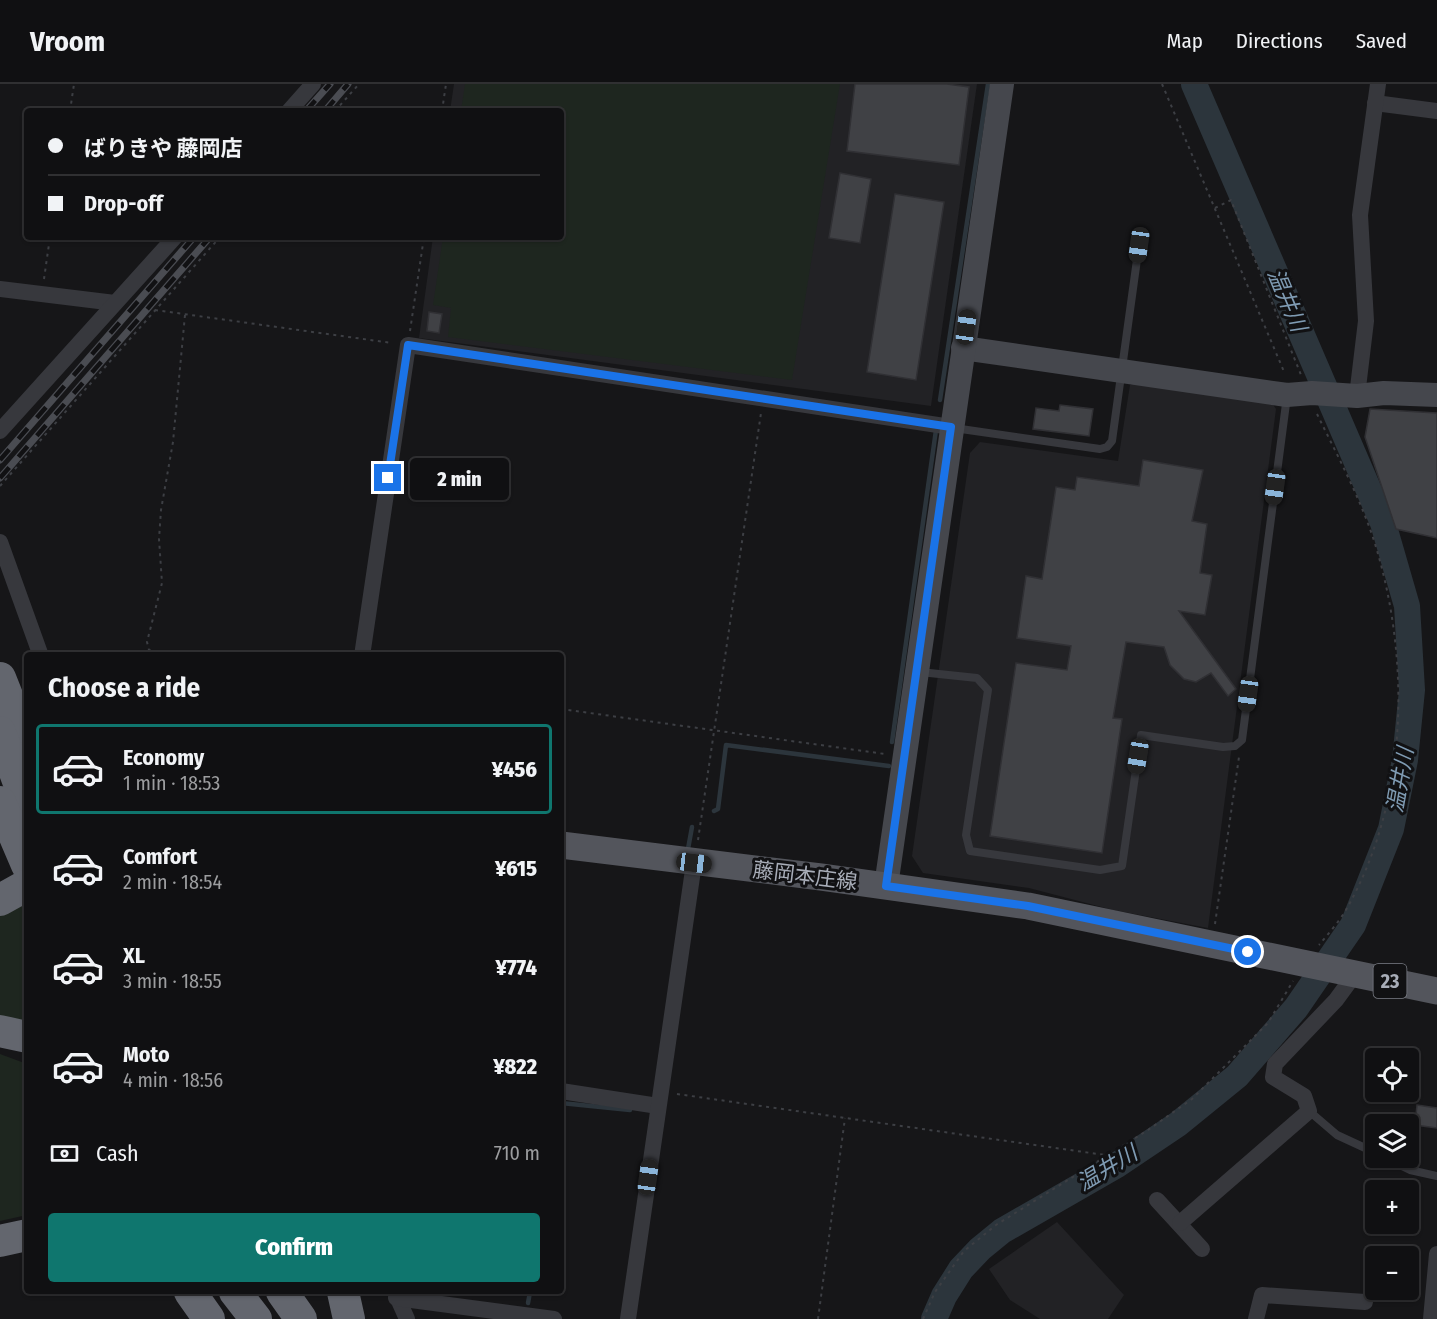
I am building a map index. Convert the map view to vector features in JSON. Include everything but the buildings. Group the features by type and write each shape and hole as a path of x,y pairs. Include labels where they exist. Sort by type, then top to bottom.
{"highway":[{"path":"0,678 24,738"},
{"path":"0,732 24,852"},
{"path":"0,878 24,866"},
{"path":"0,900 24,887"},
{"path":"0,1031 24,1036"},
{"path":"0,1241 24,1236"},
{"path":"191,1294 209,1319"},
{"path":"237,1294 256,1319"},
{"path":"255,1294 272,1319"},
{"path":"283,1294 301,1319"},
{"path":"343,1294 349,1319"}],"main road":[{"name":"藤岡本庄線","path":"564,844 1028,906 1437,991"}],"street":[{"path":"292,108 313,84"},
{"path":"886,886 1002,84"},
{"path":"1319,394 1366,321 1360,215 1378,84"},
{"path":"1375,104 1437,111"},
{"path":"0,430 172,240"},
{"path":"0,289 115,303"},
{"path":"363,652 408,345 951,427"},
{"path":"963,348 1121,372 1319,394 1437,395"},
{"path":"0,542 40,652"},
{"path":"628,1319 694,863"},
{"path":"1180,1223 1309,1111 1304,1096 1273,1077 1275,1064 1336,1000 1349,972"},
{"path":"564,1090 659,1099"},
{"path":"1157,1200 1202,1249"},
{"path":"1431,1319 1435,1296 1437,1254"},
{"path":"1256,1319 1262,1294 1365,1302"},
{"path":"395,1295 407,1319"},
{"path":"395,1295 554,1319"}],"lane":[{"path":"951,427 1100,449 1107,447 1112,441 1139,245"},
{"path":"916,672 976,678 988,690 966,835 970,850 1100,870 1122,866 1142,735 1223,747 1235,746 1242,740 1319,394"},
{"path":"1309,1111 1337,1135 1365,1149"},
{"path":"1406,1168 1437,1176"}],"path":[{"path":"70,108 74,84"},
{"path":"338,108 359,84"},
{"path":"442,108 446,84"},
{"path":"1162,84 1287,379 1319,394"},
{"path":"923,1319 935,1292 964,1251 996,1225 1107,1156 1192,1099 1238,1056 1268,1023 1351,903 1381,826 1395,752 1399,668 1388,592 1375,544 1319,394 1231,200 1215,208"},
{"path":"41,294 50,240"},
{"path":"0,486 217,240"},
{"path":"155,310 408,345 424,240"},
{"path":"161,652 149,650 147,642 162,583 159,539 161,510 173,442 186,315"},
{"path":"694,863 763,398"},
{"path":"564,709 905,757"},
{"path":"1214,928 1239,758"},
{"path":"659,1099 845,1118 1107,1156"},
{"path":"818,1319 845,1118"}],"shaded area":[{"path":"454,84 977,84 931,406 419,338 433,240 564,240 564,108 450,108"},
{"path":"465,84 840,84 792,380 448,337 451,308 433,305 443,240 564,240 564,108 461,108"},
{"path":"1137,382 1270,400 1276,409 1208,928 1113,910 1029,888 923,873 912,856 970,453 980,442 1118,461 1130,385"},
{"path":"24,898 24,1026 0,1021 0,913"},
{"path":"0,1054 24,1063 24,1216 0,1221"},
{"path":"1057,1222 1124,1295 1108,1319 1040,1319 1010,1300 989,1269"}],"waterway":[{"path":"940,400 988,84"},
{"name":"温井川","path":"934,1319 944,1296 961,1269 1002,1231 1117,1165 1178,1124 1237,1076 1296,1008 1353,925 1391,829 1405,760 1412,690 1407,606 1383,523 1194,84"},
{"path":"892,742 936,430"},
{"path":"714,811 718,809 726,745 889,766"},
{"path":"688,849 692,827"},
{"path":"564,1103 630,1110"},
{"path":"528,1303 530,1294"}],"railway":[{"path":"309,108 330,84"},
{"path":"328,108 348,84"},
{"path":"0,460 191,240"},
{"path":"0,478 207,240"}],"route":[{"path":"388,478 408,345 951,427 886,886 1028,906 1248,952"}]}
